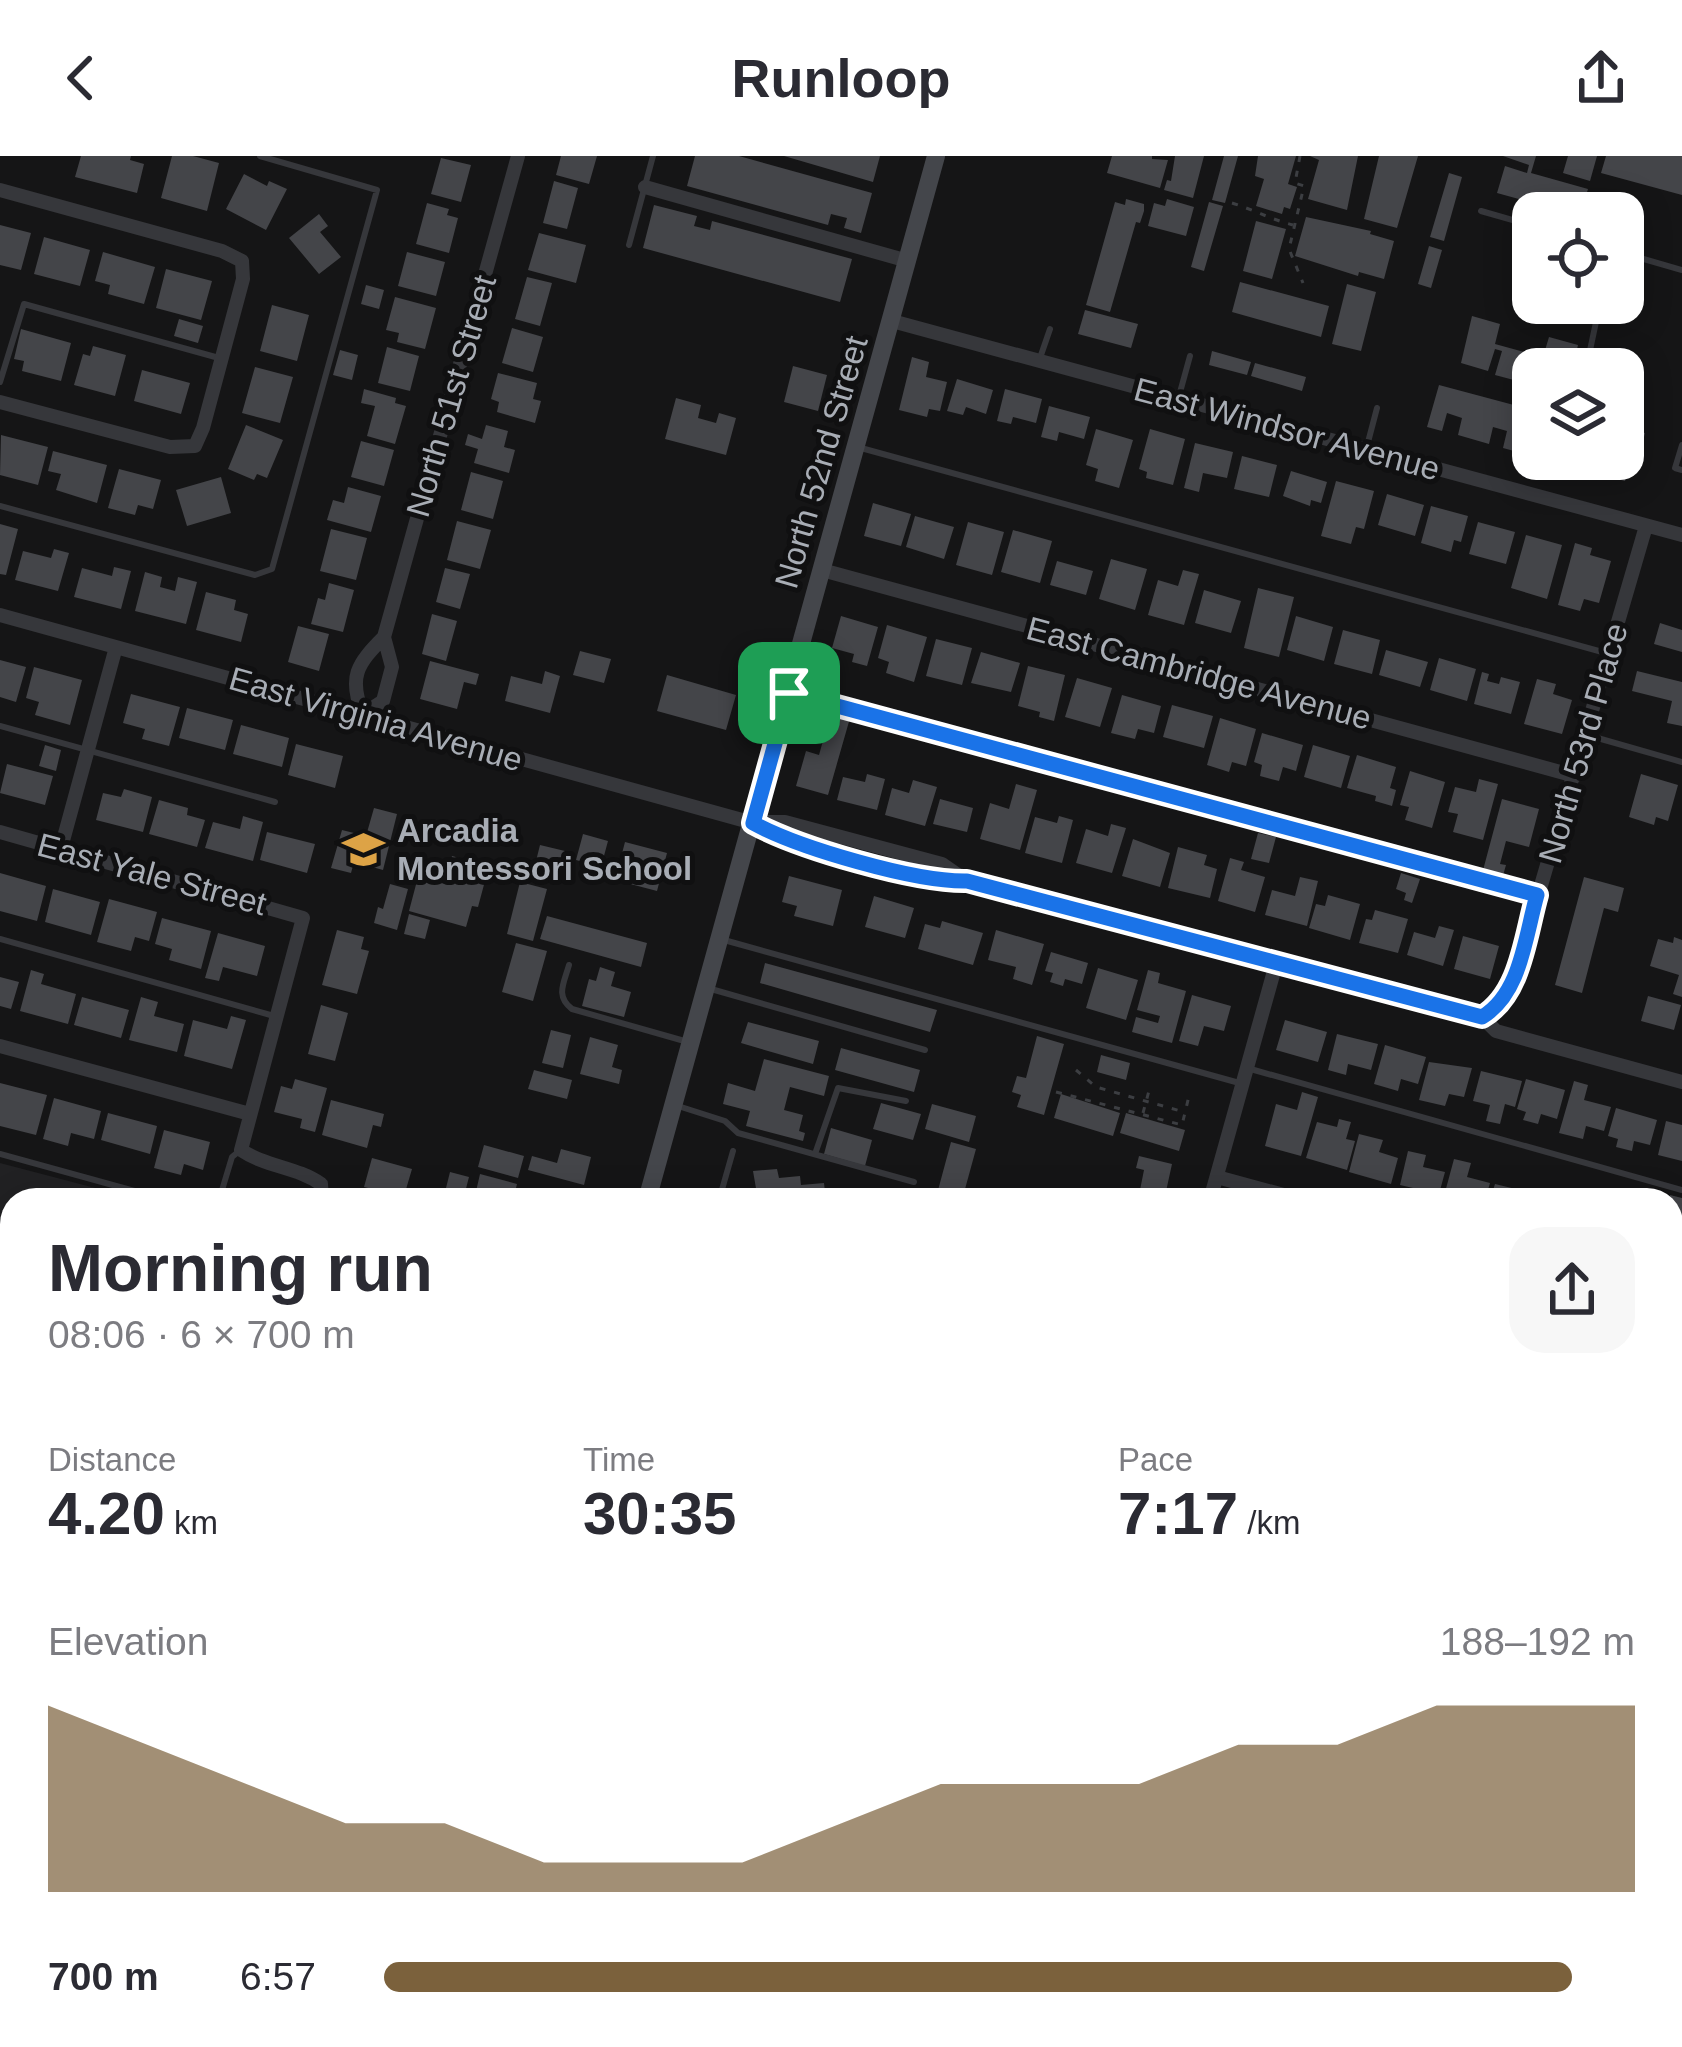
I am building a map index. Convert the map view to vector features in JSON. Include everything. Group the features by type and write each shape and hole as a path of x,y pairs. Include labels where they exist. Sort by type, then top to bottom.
{"main road":[{"name":"North 52nd Street","path":"650,1188 936,156"}],"street":[{"name":"North 51st Street","path":"384,637 392,667 388,684 383,701 363,714 353,690 362,660 384,637 518,156"},
{"path":"645,187 908,261"},
{"path":"0,190 222,251 242,260 243,279 194,446 170,447 0,402"},
{"name":"East Windsor Avenue","path":"892,321 1682,536"},
{"name":"North 53rd Place","path":"1482,1017 1504,1001 1646,526"},
{"name":"East Cambridge Avenue","path":"822,570 1575,776"},
{"name":"East Virginia Avenue","path":"0,615 753,823 785,822 920,858 943,865 967,881 1482,1017 1496,1031 1682,1082"},
{"path":"61,848 116,647"},
{"name":"East Yale Street","path":"0,832 303,918 278,1017"},
{"path":"1213,1188 1276,964"},
{"path":"278,1017 241,1150 255,1160 307,1174 318,1188"},
{"path":"0,1046 250,1114"},
{"path":"1216,1177 1257,1188"}],"lane":[{"path":"0,506 255,575 272,569 377,190 260,156"},
{"path":"629,245 653,156"},
{"path":"1481,212 1512,220"},
{"path":"1644,259 1682,270"},
{"path":"0,382 23,304 223,359"},
{"path":"1039,361 1050,329"},
{"path":"1178,399 1190,356"},
{"path":"1365,450 1376,409"},
{"path":"1682,445 1676,468 1682,470"},
{"path":"857,446 1610,654"},
{"path":"789,693 1537,895"},
{"path":"0,726 275,802"},
{"path":"1587,735 1682,762"},
{"path":"0,939 278,1017"},
{"path":"721,939 1674,1188"},
{"path":"569,965 561,993 563,1003 572,1009 692,1043"},
{"path":"707,988 925,1050"},
{"path":"815,1154 838,1088 907,1101"},
{"path":"674,1105 725,1121 738,1132 914,1182"},
{"path":"223,1188 232,1157 241,1150"},
{"path":"722,1188 733,1151"},
{"path":"0,1154 123,1188"}],"path":[{"path":"1300,156 1295,183 1304,186 1289,249 1303,283"},
{"path":"1232,203 1262,218 1295,225"},
{"path":"1076,1070 1096,1087 1185,1112"},
{"path":"1088,1100 1096,1087"},
{"path":"1143,1115 1150,1087"},
{"path":"1056,1091 1182,1126 1190,1096"},
{"path":"1118,1108 1121,1094"},
{"path":"1163,1120 1166,1107"}],"shaded area":[{"path":"0,1163 95,1188 0,1188"}],"building":[{"path":"81,156 131,156 130,160 144,164 137,193 75,177"},
{"path":"172,156 219,163 207,211 161,198"},
{"path":"561,156 597,156 589,184 556,175"},
{"path":"695,156 739,156 872,193 861,233 844,228 847,218 831,214 828,225 687,186"},
{"path":"784,156 880,156 873,182"},
{"path":"1112,156 1168,160 1160,188 1107,173"},
{"path":"1175,156 1204,156 1193,198 1164,190 1167,180 1171,181"},
{"path":"1224,156 1238,156 1225,203 1212,200"},
{"path":"1258,156 1296,156 1288,184 1297,187 1290,209 1284,207 1282,214 1256,206 1264,179 1255,176"},
{"path":"1310,156 1358,156 1347,210 1308,199 1319,160"},
{"path":"1379,156 1418,156 1397,228 1364,219"},
{"path":"1503,156 1536,156 1531,173 1587,192 1512,192 1512,197 1497,193 1505,166 1527,173 1529,165"},
{"path":"1568,156 1597,156 1590,181 1563,173"},
{"path":"1606,156 1682,156 1682,195 1601,173"},
{"path":"441,158 471,165 461,202 431,194"},
{"path":"1449,173 1462,177 1444,241 1430,237"},
{"path":"244,174 267,186 269,181 287,189 266,230 226,209"},
{"path":"554,181 578,188 567,229 543,223"},
{"path":"1126,199 1144,204 1144,211 1140,223 1136,222 1110,312 1086,305 1115,202 1125,205"},
{"path":"1167,199 1194,207 1186,236 1148,226 1154,203 1165,206"},
{"path":"1209,202 1223,206 1204,271 1191,267"},
{"path":"427,203 449,209 447,215 458,218 449,253 416,244"},
{"path":"654,205 697,216 694,226 710,230 712,221 852,259 840,302 643,248"},
{"path":"319,214 328,226 320,232 341,257 319,274 289,238"},
{"path":"1306,217 1394,241 1384,279 1359,272 1358,276 1295,256"},
{"path":"1256,221 1286,229 1272,279 1243,271"},
{"path":"0,225 31,233 21,270 0,265"},
{"path":"539,233 586,245 576,283 528,270"},
{"path":"44,237 90,250 80,286 34,274"},
{"path":"1429,246 1442,250 1431,288 1418,284"},
{"path":"103,252 155,267 144,304 108,294 110,285 95,281"},
{"path":"407,252 445,262 436,296 398,286"},
{"path":"166,269 212,281 201,320 156,308"},
{"path":"527,277 552,283 540,326 515,319"},
{"path":"1240,282 1329,306 1321,337 1232,312"},
{"path":"1347,284 1376,292 1361,351 1332,344"},
{"path":"366,285 384,290 379,309 361,304"},
{"path":"395,297 436,308 425,349 397,342 399,333 386,330"},
{"path":"272,305 309,315 297,361 260,351"},
{"path":"1085,310 1138,324 1131,348 1078,334"},
{"path":"1472,316 1500,324 1495,344 1512,349 1512,379 1495,375 1502,351 1495,349 1488,371 1461,363"},
{"path":"179,319 203,326 198,343 174,336"},
{"path":"512,328 543,337 533,372 502,363"},
{"path":"21,329 71,343 61,381 22,371 24,361 14,359"},
{"path":"1549,337 1577,348 1546,348"},
{"path":"93,346 126,355 115,396 74,385 83,354 90,356"},
{"path":"387,347 419,356 410,391 378,383"},
{"path":"340,350 358,355 352,380 333,375"},
{"path":"1212,351 1251,362 1247,375 1209,365"},
{"path":"912,357 929,362 926,377 947,382 940,411 929,409 927,417 899,410"},
{"path":"1255,363 1306,377 1302,391 1251,376"},
{"path":"793,366 827,375 818,411 784,402"},
{"path":"255,367 293,377 280,423 242,413"},
{"path":"142,370 190,383 181,414 134,401"},
{"path":"498,373 537,383 533,399 541,401 535,423 497,412 499,402 491,399"},
{"path":"957,379 993,390 986,414 966,407 963,415 947,411"},
{"path":"1439,385 1512,404 1512,450 1503,448 1507,431 1493,427 1489,444 1458,435 1462,418 1447,413 1442,431 1427,427"},
{"path":"364,389 396,398 395,403 406,406 395,444 367,436 375,406 361,403"},
{"path":"1005,389 1042,399 1036,423 1013,417 1011,424 997,421"},
{"path":"676,398 701,405 698,418 716,423 719,413 736,418 726,455 665,439"},
{"path":"1049,406 1090,417 1084,439 1059,432 1057,441 1041,437"},
{"path":"246,425 283,440 267,478 257,474 254,480 228,469"},
{"path":"486,425 508,431 504,447 515,450 509,473 474,463 478,449 465,445 468,434 482,439"},
{"path":"1096,429 1133,440 1119,488 1095,481 1098,469 1086,465"},
{"path":"1150,429 1185,439 1173,485 1146,478 1147,472 1139,469"},
{"path":"1,435 48,447 38,485 0,475"},
{"path":"361,441 394,450 384,486 351,477"},
{"path":"1195,443 1233,452 1227,478 1203,473 1199,492 1184,488"},
{"path":"53,451 107,465 97,503 56,490 61,474 48,471"},
{"path":"1242,456 1277,465 1269,497 1234,489"},
{"path":"119,469 161,480 153,509 138,505 135,515 108,508"},
{"path":"1291,471 1327,482 1321,503 1311,500 1310,506 1283,496"},
{"path":"471,472 503,481 493,519 461,510"},
{"path":"221,477 231,513 187,526 176,490"},
{"path":"1336,481 1374,491 1364,529 1356,527 1351,544 1321,536"},
{"path":"348,487 381,496 371,532 327,520 333,500 344,503"},
{"path":"1387,494 1424,505 1415,536 1378,525"},
{"path":"873,503 911,514 901,546 864,536"},
{"path":"1431,506 1468,516 1461,542 1454,540 1451,552 1421,543"},
{"path":"915,516 954,527 944,559 906,547"},
{"path":"457,521 491,530 480,569 447,560"},
{"path":"968,522 1004,532 992,575 956,565"},
{"path":"1478,522 1515,532 1506,564 1469,554"},
{"path":"0,524 18,529 6,575 0,574"},
{"path":"331,529 367,538 356,580 320,571"},
{"path":"1013,530 1052,541 1040,583 1001,572"},
{"path":"1526,535 1562,545 1547,599 1511,588"},
{"path":"1575,543 1592,548 1590,555 1611,561 1599,603 1584,599 1580,611 1558,605"},
{"path":"54,549 69,553 58,591 15,580 23,551 51,558"},
{"path":"1111,559 1147,569 1135,610 1099,599"},
{"path":"1057,561 1093,571 1086,595 1050,585"},
{"path":"114,567 131,571 121,609 74,597 82,568 112,576"},
{"path":"445,568 470,574 460,609 436,602"},
{"path":"1183,570 1199,574 1184,625 1148,615 1158,580 1178,586"},
{"path":"145,572 162,577 160,587 175,591 178,577 197,582 186,624 135,611"},
{"path":"329,583 354,590 343,632 311,624 318,598 325,600"},
{"path":"1258,588 1294,597 1279,657 1244,648"},
{"path":"1204,590 1241,601 1231,633 1195,623"},
{"path":"206,592 236,600 234,610 248,614 241,642 196,630"},
{"path":"432,614 457,621 446,661 422,654"},
{"path":"841,616 878,627 867,666 852,662 854,654 832,648"},
{"path":"1296,616 1333,627 1324,661 1287,650"},
{"path":"1660,623 1682,630 1682,652 1654,644"},
{"path":"887,625 927,637 914,682 886,673 889,662 878,658"},
{"path":"298,626 329,634 319,671 288,662"},
{"path":"1343,630 1380,640 1372,674 1334,664"},
{"path":"936,639 972,648 962,685 926,676"},
{"path":"1386,650 1428,662 1420,687 1379,675"},
{"path":"580,651 611,659 604,683 573,675"},
{"path":"981,652 1020,663 1011,692 971,683"},
{"path":"1439,658 1476,669 1467,701 1430,690"},
{"path":"0,660 26,667 16,702 0,697"},
{"path":"430,661 479,674 476,685 464,682 457,709 420,699"},
{"path":"1028,666 1065,675 1054,721 1018,706"},
{"path":"34,667 82,680 70,725 35,715 39,702 26,698"},
{"path":"545,671 560,676 550,713 505,701 511,676 542,684"},
{"path":"1637,671 1682,682 1682,726 1667,723 1672,701 1632,691"},
{"path":"1482,672 1489,674 1487,681 1499,684 1501,677 1520,682 1511,714 1474,704"},
{"path":"667,675 736,695 726,730 657,711"},
{"path":"1077,678 1112,688 1100,727 1065,717"},
{"path":"1537,679 1556,684 1553,694 1572,700 1562,734 1524,724"},
{"path":"131,694 180,707 169,746 142,739 145,729 123,723"},
{"path":"1122,695 1161,706 1154,733 1138,729 1135,739 1111,733"},
{"path":"1172,705 1213,716 1204,748 1163,737"},
{"path":"187,708 233,720 225,750 179,738"},
{"path":"831,712 850,718 828,795 796,786 806,751 819,755"},
{"path":"1220,718 1256,729 1246,766 1232,762 1229,772 1207,765"},
{"path":"241,725 289,738 282,767 233,754"},
{"path":"1262,733 1303,745 1296,771 1283,767 1279,781 1260,776 1262,765 1254,762"},
{"path":"296,744 343,756 335,788 288,775"},
{"path":"45,745 61,750 56,771 39,766"},
{"path":"1313,745 1350,756 1341,788 1304,777"},
{"path":"1357,755 1396,767 1390,788 1396,790 1392,806 1347,788"},
{"path":"7,764 53,776 45,805 0,793"},
{"path":"1410,771 1445,782 1432,828 1405,820 1409,807 1400,805"},
{"path":"867,774 885,779 877,810 837,800 843,777 865,782"},
{"path":"1641,774 1678,785 1668,821 1656,817 1654,825 1629,817"},
{"path":"1479,779 1498,784 1483,840 1453,832 1458,814 1448,812 1455,787 1476,792"},
{"path":"913,780 937,787 925,826 885,815 892,788 909,793"},
{"path":"1016,784 1037,790 1020,850 980,839 990,803 1009,809"},
{"path":"124,789 152,797 143,832 96,820 103,793 121,797"},
{"path":"940,799 973,808 967,832 933,824"},
{"path":"1502,799 1539,809 1529,847 1506,841 1502,879 1482,874"},
{"path":"159,800 188,808 187,815 205,820 197,847 149,834"},
{"name":"Arcadia Montessori School","path":"374,808 397,814 383,870 354,862 351,873 331,868 342,830 366,836"},
{"path":"243,816 263,822 253,861 205,848 213,822 240,829"},
{"path":"1059,816 1073,820 1062,863 1025,853 1035,817 1057,823"},
{"path":"1111,824 1126,828 1112,873 1076,863 1086,829 1108,836"},
{"path":"267,832 315,844 307,873 260,860"},
{"path":"1258,833 1276,837 1269,863 1251,859"},
{"path":"583,834 608,841 601,867 576,860"},
{"path":"1133,839 1170,853 1160,887 1122,876"},
{"path":"625,842 667,853 657,891 615,880"},
{"path":"540,845 565,851 558,876 532,877"},
{"path":"1178,847 1207,855 1204,865 1217,869 1210,898 1168,888"},
{"path":"452,856 489,866 478,907 472,906 466,927 409,911 418,877 445,884"},
{"path":"1230,858 1244,862 1241,870 1265,877 1255,912 1218,901"},
{"path":"0,873 46,886 37,921 0,911"},
{"path":"1401,873 1420,879 1412,903 1396,889"},
{"path":"789,876 842,890 833,926 794,916 797,906 782,902"},
{"path":"1300,877 1318,881 1307,926 1265,915 1272,890 1295,896"},
{"path":"1584,877 1624,888 1618,912 1604,908 1582,993 1555,985"},
{"path":"520,882 547,889 533,941 507,934"},
{"path":"390,884 408,889 397,930 374,923"},
{"path":"53,889 100,902 91,935 45,922"},
{"path":"1328,895 1360,904 1350,940 1309,928 1316,904 1325,906"},
{"path":"874,896 914,908 905,938 865,927"},
{"path":"109,899 157,912 149,941 135,937 131,951 97,942"},
{"path":"1375,910 1408,919 1398,953 1359,943 1366,919 1372,920"},
{"path":"409,914 430,920 425,939 404,934"},
{"path":"547,916 647,943 641,967 540,939"},
{"path":"162,918 211,931 201,969 169,960 172,949 155,944"},
{"path":"942,921 983,933 973,965 918,949 925,924 940,928"},
{"path":"1439,926 1454,930 1443,966 1407,955 1414,932 1435,938"},
{"path":"337,930 364,937 361,949 369,951 357,994 322,985"},
{"path":"996,930 1044,944 1032,985 1013,979 1016,967 988,960"},
{"path":"218,933 265,946 257,976 223,967 219,981 205,978"},
{"path":"1463,936 1499,946 1490,979 1454,969"},
{"path":"1674,937 1682,940 1682,997 1673,994 1679,975 1650,966 1658,939 1673,943"},
{"path":"516,943 547,951 533,1001 502,992"},
{"path":"1051,952 1088,963 1082,984 1065,979 1063,986 1050,982 1053,973 1045,971"},
{"path":"765,963 937,1010 930,1032 760,983"},
{"path":"600,967 615,972 611,986 631,992 624,1017 582,1006 589,979 596,981"},
{"path":"1098,968 1138,980 1126,1020 1086,1008"},
{"path":"31,970 44,974 41,984 76,994 68,1024 20,1011"},
{"path":"1148,970 1160,973 1158,983 1186,991 1172,1043 1132,1032 1136,1017 1158,1023 1160,1016 1137,1010"},
{"path":"0,977 19,982 11,1009 0,1006"},
{"path":"1192,995 1231,1006 1224,1031 1204,1026 1198,1046 1179,1041"},
{"path":"1648,996 1681,1005 1674,1030 1641,1021"},
{"path":"82,997 129,1010 121,1038 74,1025"},
{"path":"141,997 158,1002 154,1016 184,1024 177,1052 129,1040"},
{"path":"321,1005 348,1013 335,1061 308,1054"},
{"path":"231,1016 246,1020 232,1069 184,1056 193,1020 227,1029"},
{"path":"1285,1020 1327,1032 1318,1062 1276,1050"},
{"path":"748,1022 819,1041 813,1064 741,1043"},
{"path":"551,1030 571,1035 563,1068 542,1063"},
{"path":"1337,1034 1378,1044 1371,1070 1348,1064 1346,1075 1328,1070"},
{"path":"1037,1036 1064,1044 1044,1115 1017,1107 1021,1095 1012,1092 1017,1076 1026,1078"},
{"path":"590,1037 618,1045 612,1067 622,1070 619,1084 580,1074"},
{"path":"1385,1045 1426,1057 1418,1084 1401,1079 1398,1091 1374,1084"},
{"path":"841,1048 920,1070 914,1092 835,1070"},
{"path":"1101,1055 1130,1063 1126,1080 1097,1072"},
{"path":"764,1059 829,1076 824,1096 790,1087 784,1110 803,1115 799,1131 805,1133 803,1141 746,1126 750,1111 723,1104 728,1083 755,1091"},
{"path":"1429,1062 1472,1068 1464,1097 1449,1094 1445,1106 1419,1100"},
{"path":"534,1070 572,1080 567,1099 528,1089"},
{"path":"1481,1071 1522,1081 1515,1107 1505,1104 1500,1124 1486,1121 1490,1105 1473,1101"},
{"path":"295,1079 327,1088 315,1132 300,1128 302,1119 274,1112 281,1086 292,1089"},
{"path":"1526,1079 1565,1090 1557,1119 1541,1114 1538,1124 1523,1120 1526,1112 1517,1109"},
{"path":"1574,1081 1588,1085 1584,1100 1611,1107 1604,1131 1586,1126 1583,1139 1559,1133"},
{"path":"0,1083 47,1095 36,1135 0,1126"},
{"path":"1302,1092 1318,1097 1301,1156 1265,1146 1276,1104 1297,1110"},
{"path":"1061,1094 1120,1113 1113,1136 1054,1118"},
{"path":"54,1098 101,1111 94,1139 71,1133 68,1146 43,1139"},
{"path":"331,1100 384,1114 381,1127 373,1125 367,1148 322,1135"},
{"path":"881,1103 921,1114 913,1140 873,1129"},
{"path":"932,1104 976,1116 969,1142 925,1129"},
{"path":"1616,1108 1657,1120 1650,1145 1634,1141 1632,1151 1616,1147 1618,1139 1608,1136"},
{"path":"108,1113 157,1126 150,1154 101,1140"},
{"path":"1126,1113 1185,1130 1179,1151 1120,1133"},
{"path":"1339,1119 1351,1122 1346,1139 1355,1141 1347,1170 1306,1158 1317,1122 1337,1127"},
{"path":"1666,1121 1682,1125 1682,1161 1658,1155"},
{"path":"831,1128 872,1140 865,1166 824,1154"},
{"path":"164,1130 210,1142 203,1170 184,1164 181,1175 154,1168"},
{"path":"1359,1134 1383,1140 1379,1152 1398,1158 1391,1184 1349,1172"},
{"path":"951,1142 976,1149 965,1188 939,1188"},
{"path":"484,1145 524,1156 518,1178 478,1167"},
{"path":"561,1149 591,1157 584,1185 528,1170 532,1156 557,1163"},
{"path":"1408,1151 1426,1155 1423,1167 1445,1172 1441,1188 1400,1185"},
{"path":"1139,1156 1172,1164 1167,1188 1140,1188 1144,1170 1136,1168"},
{"path":"372,1158 412,1169 406,1188 364,1187"},
{"path":"1454,1159 1471,1163 1467,1177 1490,1183 1489,1188 1446,1188"},
{"path":"777,1169 779,1178 800,1176 801,1185 824,1183 825,1188 756,1188 753,1171"},
{"path":"450,1172 469,1177 466,1188 446,1188"},
{"path":"480,1174 517,1184 516,1188 477,1188"}],"place":[{"name":"Arcadia Montessori School","path":"363,849"}],"route":[{"path":"789,693 1537,895 1514,978 1504,1001 1482,1017 967,881 938,882 781,838 753,823 789,693"}]}
